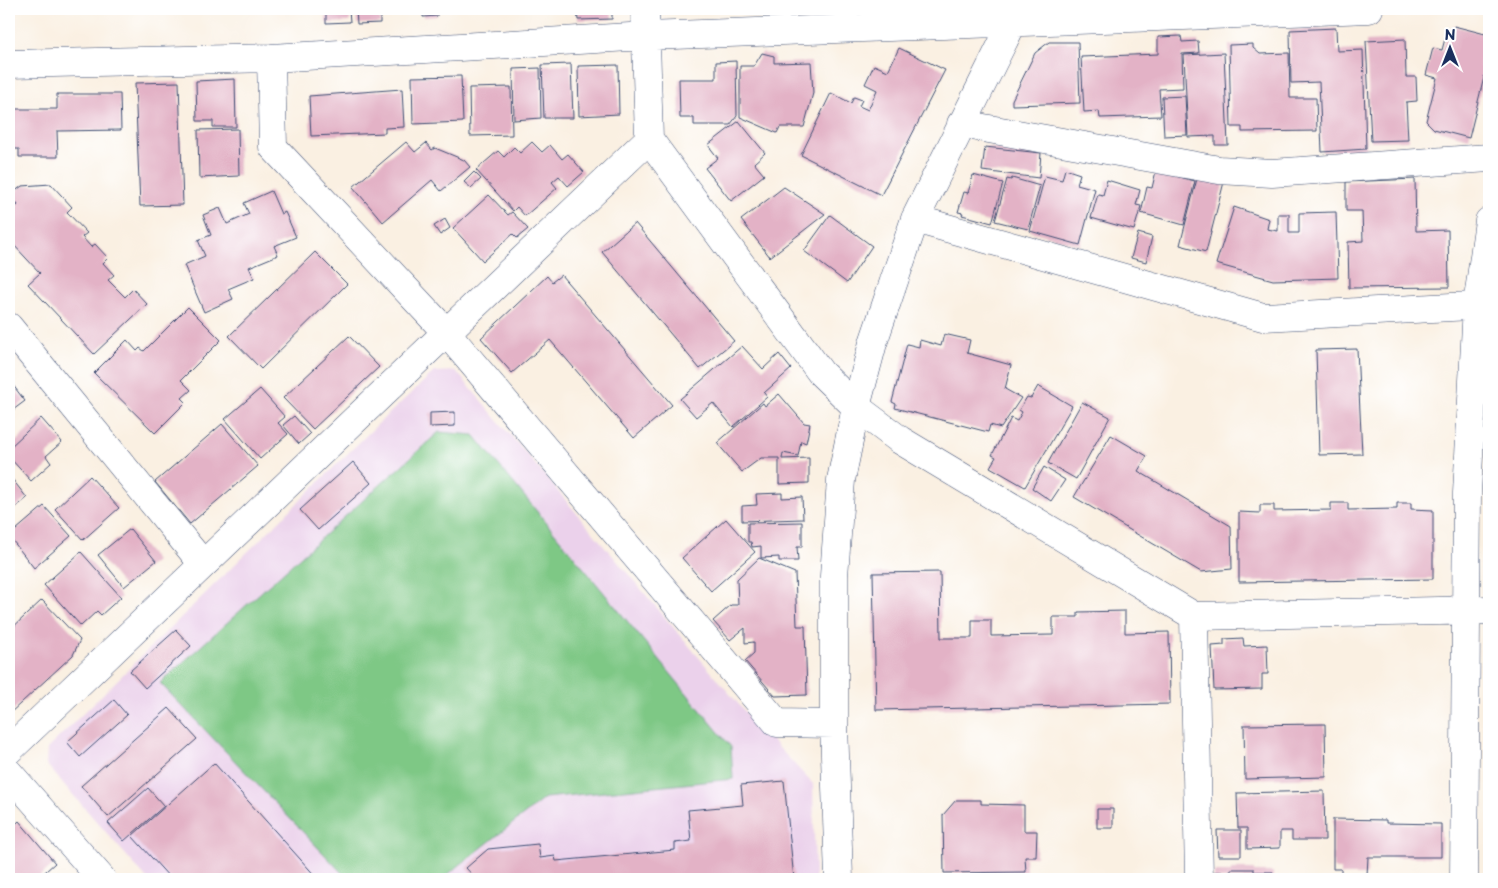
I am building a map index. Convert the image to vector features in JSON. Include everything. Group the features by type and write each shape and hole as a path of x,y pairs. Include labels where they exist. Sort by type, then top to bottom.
{"street":[{"path":"645,9 649,138 822,373 856,407 900,440 1194,616 1477,610"},
{"path":"9,64 271,58 1015,16 1369,9"},
{"path":"839,879 834,724 835,567 841,480 856,407 873,343 915,219 1015,16"},
{"path":"271,58 273,147 446,332 777,722 834,724"},
{"path":"961,124 1220,170 1272,173 1489,158"},
{"path":"9,750 649,138"},
{"path":"915,219 1263,317 1483,306"},
{"path":"1464,879 1477,610 1467,493 1489,221"},
{"path":"9,328 203,564"},
{"path":"1194,616 1198,879"},
{"path":"9,774 102,879"}],"shaded area":[{"path":"456,371 746,713 813,784 815,879 147,879 46,764 47,749 382,420 434,372"}],"green space":[{"path":"439,432 474,435 731,747 733,779 545,798 442,879 348,879 160,683"}],"building":[{"path":"326,9 349,9 350,22 326,23"},
{"path":"356,9 380,9 380,23 357,24"},
{"path":"423,9 437,9 437,16 423,17"},
{"path":"577,9 612,9 612,19 578,20"},
{"path":"1454,26 1489,35 1489,57 1469,138 1434,129 1426,121 1437,78 1426,75 1433,48 1442,50 1446,35 1452,36"},
{"path":"1336,28 1337,51 1363,50 1366,149 1322,152 1319,82 1291,83 1290,30"},
{"path":"1181,36 1182,42 1198,41 1199,53 1182,54 1183,88 1159,89 1161,116 1100,118 1099,111 1084,112 1081,57 1158,54 1158,37"},
{"path":"1405,39 1406,77 1416,77 1417,101 1406,102 1408,140 1371,141 1366,41"},
{"path":"1049,42 1078,42 1080,103 1012,105 1012,100 1035,53"},
{"path":"1253,44 1253,48 1260,54 1289,53 1290,98 1316,98 1317,131 1242,132 1242,127 1231,127 1229,45"},
{"path":"899,48 945,70 881,195 801,155 831,93 851,103 854,97 862,100 859,106 868,110 877,90 865,84 874,65 888,71"},
{"path":"762,53 774,56 774,63 811,62 813,93 804,127 780,127 777,133 740,117 740,66 754,66"},
{"path":"1224,53 1228,145 1215,145 1215,136 1188,137 1184,55"},
{"path":"736,61 737,116 730,125 694,125 694,118 680,118 679,79 716,79 716,62"},
{"path":"571,64 573,118 544,118 542,65"},
{"path":"618,65 619,114 579,116 578,66"},
{"path":"540,68 541,118 514,120 513,69"},
{"path":"461,76 463,122 413,124 412,77"},
{"path":"235,79 236,127 213,127 213,121 197,121 196,81"},
{"path":"179,82 183,205 140,206 135,83"},
{"path":"511,87 512,135 470,136 469,88"},
{"path":"402,89 404,127 385,128 385,133 311,136 309,96"},
{"path":"57,94 120,94 121,130 57,131 58,157 19,157 19,149 9,149 9,109 57,109"},
{"path":"1185,96 1187,135 1164,136 1162,97"},
{"path":"739,121 765,153 754,163 764,175 731,201 705,168 718,158 708,145"},
{"path":"238,129 239,176 199,178 198,130"},
{"path":"406,142 415,152 426,143 432,150 435,148 464,160 470,167 441,191 432,180 383,222 353,187"},
{"path":"532,142 542,152 550,145 562,159 568,154 584,172 568,186 559,176 552,182 557,188 525,216 517,207 513,211 476,170 498,151 504,157 514,147 520,153"},
{"path":"985,147 1041,153 1039,178 982,171"},
{"path":"1065,169 1080,174 1077,184 1095,189 1080,245 1030,231 1045,176 1062,180"},
{"path":"1156,171 1195,181 1184,225 1141,213 1147,187 1152,188"},
{"path":"1199,171 1225,178 1206,252 1180,245"},
{"path":"474,172 481,179 471,188 464,182"},
{"path":"973,175 1003,183 992,223 962,215 963,213 958,212 964,192 968,193"},
{"path":"1012,178 1040,186 1028,229 995,221 1007,179 1011,180"},
{"path":"1415,179 1416,231 1448,230 1449,287 1349,288 1348,242 1363,241 1362,211 1346,211 1346,182"},
{"path":"1107,180 1140,190 1136,205 1141,206 1134,230 1091,218 1098,194 1103,195"},
{"path":"51,184 72,207 67,212 87,233 82,237 91,247 95,244 108,258 103,263 114,275 108,280 125,297 133,289 147,304 94,354 28,284 40,273 12,243 15,240 9,234 9,213 18,205 10,195 22,186"},
{"path":"784,187 825,214 770,257 741,220"},
{"path":"271,191 281,214 285,212 296,237 274,246 278,255 249,267 254,278 228,289 233,299 204,312 184,265 205,256 198,240 211,235 203,215 220,208 227,224 249,214 244,203"},
{"path":"489,195 508,215 512,212 528,229 517,238 513,234 483,261 453,228"},
{"path":"1234,207 1269,219 1267,229 1278,231 1278,214 1289,214 1289,233 1299,233 1299,213 1336,212 1338,278 1273,280 1216,264"},
{"path":"830,215 872,246 847,283 804,251"},
{"path":"445,219 450,228 440,235 434,226"},
{"path":"635,223 734,341 700,369 602,252"},
{"path":"1138,233 1152,237 1146,262 1131,258"},
{"path":"315,252 347,284 261,369 229,336"},
{"path":"561,275 672,405 634,438 550,340 512,373 481,338 547,276 552,282"},
{"path":"188,307 221,340 181,380 191,390 182,398 186,402 155,433 94,373 127,340 137,351 140,348 144,351"},
{"path":"944,334 970,340 967,353 1011,365 1005,389 1021,398 1001,428 990,425 988,432 895,408 896,404 892,402 907,344 919,347 920,340 941,346"},
{"path":"349,336 379,367 313,429 283,398"},
{"path":"742,346 763,369 779,354 791,369 764,393 767,397 733,427 713,403 696,417 680,399"},
{"path":"1357,349 1362,454 1319,455 1316,350"},
{"path":"9,380 25,401 9,413"},
{"path":"1038,386 1072,406 1025,487 990,467 996,457 992,455 1011,418 1017,421 1022,412 1019,410 1027,397 1031,398"},
{"path":"260,389 285,417 278,423 288,434 260,459 225,419"},
{"path":"779,394 804,423 810,424 806,443 801,441 798,456 783,453 782,459 809,458 809,483 779,484 779,458 761,458 742,472 717,443 763,403 765,406"},
{"path":"1082,402 1110,417 1076,479 1048,463"},
{"path":"455,412 455,426 430,427 430,413"},
{"path":"294,416 310,434 299,444 283,425"},
{"path":"41,418 62,442 46,456 51,463 31,481 9,457 9,448"},
{"path":"222,424 258,466 190,524 155,482"},
{"path":"1111,435 1147,456 1138,471 1231,526 1232,569 1201,572 1074,497"},
{"path":"353,462 371,483 318,530 300,510"},
{"path":"1044,467 1065,480 1051,501 1032,488"},
{"path":"9,475 27,498 9,513"},
{"path":"90,476 119,508 83,540 55,509"},
{"path":"782,493 782,498 802,497 803,519 742,521 742,506 757,505 756,494"},
{"path":"1331,503 1348,503 1348,510 1397,509 1397,503 1411,503 1411,509 1433,510 1433,579 1239,582 1239,512 1260,513 1260,505 1274,505 1274,511 1331,510"},
{"path":"44,506 71,536 34,568 9,536"},
{"path":"726,519 755,552 711,591 682,558"},
{"path":"802,522 802,547 797,547 798,561 779,561 779,557 761,558 761,546 752,547 751,542 748,542 748,523"},
{"path":"130,529 156,561 124,587 98,555"},
{"path":"81,552 121,597 101,615 97,611 81,626 44,585"},
{"path":"759,558 795,573 797,626 805,626 807,695 775,696 745,661 754,653 754,642 745,643 745,628 730,640 713,621 731,605 738,605 737,579"},
{"path":"940,572 941,638 972,638 972,620 991,620 991,636 1053,635 1053,617 1078,617 1078,612 1125,611 1125,633 1169,632 1170,704 876,710 873,573"},
{"path":"42,600 80,640 73,655 9,714 9,631"},
{"path":"176,630 191,646 145,688 130,671"},
{"path":"1243,638 1244,646 1267,645 1268,674 1262,674 1262,689 1214,690 1212,646 1224,645 1224,639"},
{"path":"114,700 127,715 80,757 67,742"},
{"path":"169,708 197,739 108,817 81,786"},
{"path":"1325,724 1326,777 1245,779 1244,725"},
{"path":"214,763 318,879 171,879 132,836"},
{"path":"784,781 794,879 476,879 466,868 488,849 538,844 540,858 555,856 556,861 675,850 675,843 691,841 688,810 743,805 741,785"},
{"path":"148,788 164,806 124,841 108,823"},
{"path":"1324,791 1325,840 1292,840 1292,831 1280,831 1280,848 1247,849 1247,828 1238,828 1237,793"},
{"path":"956,800 981,800 981,804 1024,805 1024,831 1037,831 1036,857 1025,857 1026,872 944,873 943,815"},
{"path":"1097,809 1113,809 1113,828 1097,828"},
{"path":"1333,819 1386,820 1386,823 1441,824 1441,857 1368,857 1367,875 1341,875 1341,869 1333,869"},
{"path":"19,821 55,863 37,879 9,879 9,830"},
{"path":"1217,830 1241,830 1241,856 1218,856"},
{"path":"1231,869 1254,869 1254,872 1273,872 1273,879 1214,879 1214,872 1231,872"}]}
